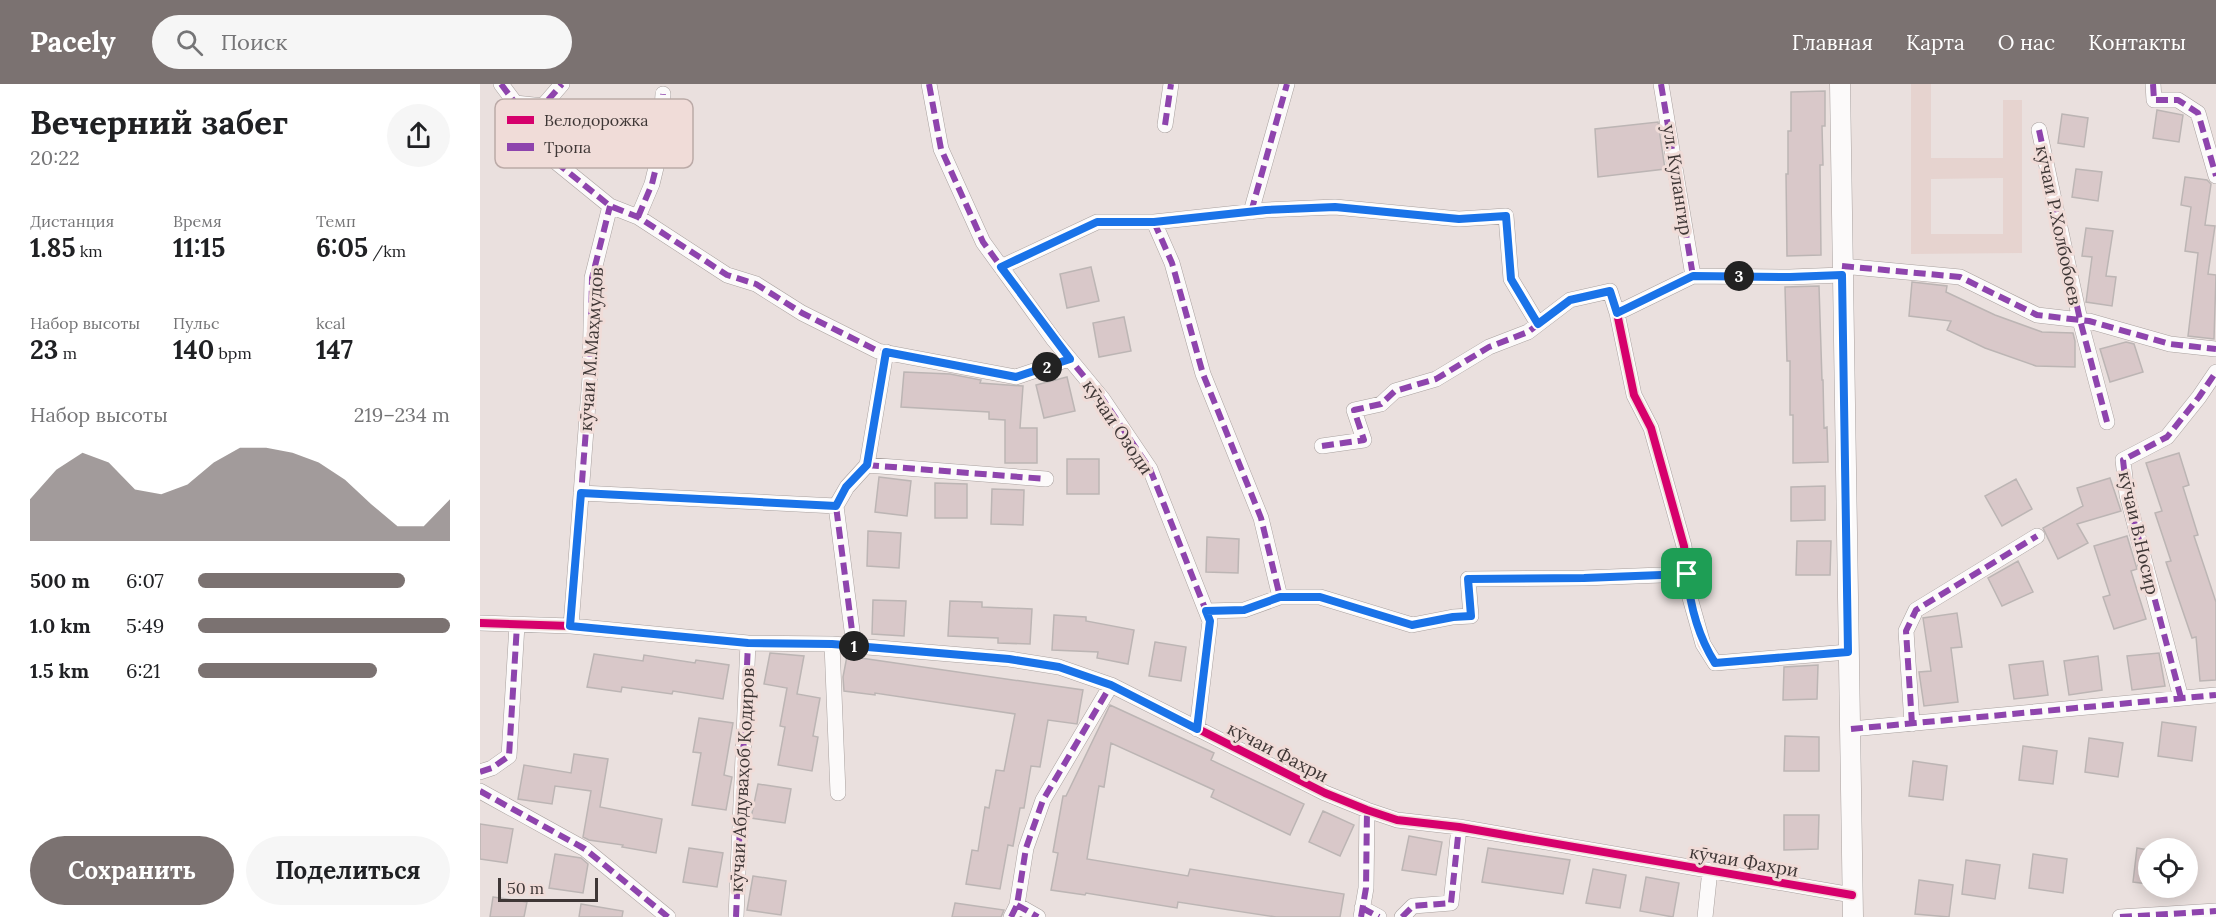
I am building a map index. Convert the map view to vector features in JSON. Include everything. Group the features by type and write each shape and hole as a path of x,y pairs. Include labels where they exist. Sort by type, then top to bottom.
{"main road":[{"path":"1839,84 1853,917"}],"street":[{"path":"501,84 512,99"},
{"path":"549,99 562,84"},
{"name":"кӯчаи Озоди","path":"929,84 941,149 983,242 1102,398 1150,469 1210,621 1197,729"},
{"path":"1165,125 1171,84"},
{"path":"1251,212 1287,84"},
{"name":"ул. Кулангир","path":"1661,84 1693,276"},
{"path":"2153,84 2154,100 2178,100 2198,113 2216,176"},
{"path":"663,94 663,99"},
{"name":"кӯчаи Р.Холбобоев","path":"2039,130 2080,320 2107,422"},
{"path":"563,168 610,206 638,217 727,275 756,284 802,313 878,351 1016,377 1070,359"},
{"path":"638,217 652,184 656,168"},
{"name":"кӯчаи М.Маҳмудов","path":"570,626 590,377 592,278 610,206"},
{"path":"1001,267 1097,222 1154,222 1251,212 1335,207 1459,219 1506,216 1511,279 1538,324"},
{"path":"1154,222 1172,262 1203,374 1261,518 1280,597"},
{"name":"кӯчаи Р.Холбобоев","path":"1693,276 1790,277 1842,271 1960,277 2037,315 2080,320 2170,345 2216,349"},
{"path":"1617,313 1693,276"},
{"path":"1322,446 1364,440 1354,410 1381,404 1395,391 1436,379 1489,347 1528,332 1570,300 1610,291 1617,313 1634,395 1651,428 1684,546 1690,598 1703,644 1715,663 1848,652"},
{"path":"854,646 836,506 846,487 867,465 886,352"},
{"name":"кӯчаи В.Носир","path":"2181,698 2127,495 2123,460 2168,437 2216,372"},
{"path":"867,465 1046,479"},
{"path":"581,493 836,506"},
{"path":"1912,724 1906,631 1916,610 2037,536"},
{"path":"1206,611 1244,610 1280,597 1320,597 1412,625 1471,616 1468,579 1687,574"},
{"name":"кӯчаи Фахри","path":"480,623 570,626 748,643 832,644 1009,659 1059,667 1111,685 1325,793 1397,820 1459,827 1852,895"},
{"path":"480,772 492,768 509,756 516,625"},
{"name":"кӯчаи Абдуваҳоб Қодиров","path":"736,917 748,643"},
{"path":"832,644 838,793"},
{"path":"1038,917 1014,911 1026,848 1042,800 1111,685"},
{"path":"1851,729 2216,695"},
{"path":"480,791 585,849 668,917"},
{"path":"1367,810 1366,888 1361,912 1379,917"},
{"path":"1402,917 1413,906 1451,903 1459,827"},
{"path":"1705,917 1710,870"},
{"path":"2120,917 2216,911"}],"shaded area":[{"path":"1911,84 1931,84 1931,158 2003,158 2003,100 2022,100 2022,253 1911,254","holes":["2003,178 2003,234 1931,234 1931,179"]}],"building":[{"path":"1825,91 1825,126 1822,126 1823,165 1820,165 1821,255 1787,256 1786,174 1788,174 1788,131 1791,131 1791,92"},
{"path":"2157,110 2183,115 2179,142 2153,138"},
{"path":"2062,114 2088,118 2084,147 2058,143"},
{"path":"1658,122 1665,169 1598,177 1595,129"},
{"path":"2076,169 2102,172 2098,201 2072,197"},
{"path":"2185,177 2207,180 2211,184 2205,225 2215,226 2208,274 2216,275 2214,339 2188,336 2198,253 2185,251 2191,207 2181,205"},
{"path":"2086,228 2113,231 2106,276 2116,277 2112,306 2086,302 2092,257 2082,256"},
{"path":"1091,267 1099,301 1067,308 1060,274"},
{"path":"1912,282 1947,286 1946,292 1995,315 2042,332 2073,333 2075,367 2036,366 1985,348 1947,330 1951,321 1909,316"},
{"path":"1819,286 1824,428 1827,427 1828,462 1793,463 1793,415 1790,415 1790,361 1787,361 1785,287"},
{"path":"1124,317 1131,351 1099,357 1093,323"},
{"path":"2126,342 2134,344 2143,372 2110,382 2100,349"},
{"path":"904,372 950,374 981,380 980,383 1023,386 1020,428 1037,428 1037,463 1005,463 1005,420 989,419 989,412 901,407"},
{"path":"1067,377 1075,411 1044,418 1036,385"},
{"path":"2179,453 2189,485 2183,487 2198,535 2194,536 2216,602 2216,680 2200,681 2196,637 2192,638 2166,562 2171,561 2155,513 2162,511 2146,463"},
{"path":"1067,459 1099,459 1099,494 1067,494"},
{"path":"879,477 911,481 907,516 875,512"},
{"path":"2110,478 2121,511 2077,524 2088,543 2058,559 2043,528 2083,506 2077,488"},
{"path":"2016,479 2032,509 2002,526 1985,496"},
{"path":"935,483 967,484 967,518 935,518"},
{"path":"1825,486 1825,520 1791,521 1791,487"},
{"path":"992,489 1024,490 1023,525 991,524"},
{"path":"868,531 901,533 899,568 867,566"},
{"path":"2127,536 2137,569 2131,571 2146,619 2114,629 2103,597 2110,595 2094,546"},
{"path":"1207,537 1239,539 1238,573 1206,572"},
{"path":"1797,541 1831,541 1830,575 1796,575"},
{"path":"2018,561 2033,592 2002,606 1988,578"},
{"path":"873,600 906,601 904,636 872,634"},
{"path":"950,601 982,602 982,607 1032,609 1030,644 998,643 998,638 948,636"},
{"path":"1957,613 1962,647 1951,648 1958,702 1924,706 1919,672 1931,671 1923,618"},
{"path":"1054,615 1086,617 1086,621 1134,630 1128,664 1097,658 1098,652 1052,650"},
{"path":"1155,642 1186,647 1181,681 1149,676"},
{"path":"770,653 804,656 797,694 820,698 813,736 818,737 812,771 778,765 785,727 780,726 787,688 764,684"},
{"path":"2159,653 2165,686 2132,690 2127,656"},
{"path":"594,654 643,661 644,655 695,663 696,660 729,665 723,699 673,691 672,694 622,687 621,692 587,687"},
{"path":"847,656 1083,690 1077,724 1048,720 1040,767 1031,766 1024,808 1020,808 1013,846 1008,845 1000,889 966,884 972,850 978,851 985,807 989,808 996,770 1004,771 1015,714 875,693 875,695 844,691 843,677"},
{"path":"2098,656 2102,690 2069,695 2064,661"},
{"path":"2043,661 2048,695 2014,699 2009,665"},
{"path":"1818,665 1817,699 1783,700 1784,667"},
{"path":"1110,705 1214,753 1211,760 1304,804 1290,835 1211,797 1214,790 1111,743 1104,787 1099,786 1087,859 1188,876 1190,869 1344,894 1340,917 1276,917 1178,902 1177,908 1086,893 1085,895 1051,890 1058,853 1053,852 1063,796 1066,796"},
{"path":"699,718 733,723 724,775 732,777 726,810 692,805 701,753 693,752"},
{"path":"2162,722 2196,727 2192,761 2158,756"},
{"path":"1785,736 1819,737 1819,771 1784,771"},
{"path":"2089,738 2123,743 2118,777 2085,772"},
{"path":"2023,746 2057,751 2053,784 2019,780"},
{"path":"574,754 608,759 600,807 662,819 656,853 583,837 591,791 555,786 552,804 518,799 524,765 571,773"},
{"path":"1913,761 1947,766 1943,800 1909,796"},
{"path":"758,784 791,789 785,823 751,818"},
{"path":"1323,811 1354,825 1340,856 1309,842"},
{"path":"1784,815 1819,815 1818,849 1784,850"},
{"path":"480,824 513,829 507,863 480,859"},
{"path":"1409,836 1442,842 1436,875 1402,870"},
{"path":"689,848 723,853 717,887 683,882"},
{"path":"1488,848 1570,860 1563,894 1482,882"},
{"path":"2137,848 2138,883 2133,882"},
{"path":"555,854 581,858 588,864 583,893 549,888"},
{"path":"2033,854 2067,859 2063,893 2029,888"},
{"path":"1966,860 2000,865 1995,899 1962,894"},
{"path":"1593,869 1626,875 1620,908 1586,903"},
{"path":"753,876 786,881 781,915 747,910"},
{"path":"1646,877 1679,883 1673,917 1640,911"},
{"path":"1919,880 1953,885 1949,917 1915,914"},
{"path":"493,897 527,902 524,917 490,917"},
{"path":"955,903 1004,910 1001,917 952,917"},
{"path":"581,904 623,911 622,917 579,917"}],"marked path":[{"path":"501,84 512,99"},
{"path":"549,99 562,84"},
{"path":"929,84 941,149 983,242 1054,340 1102,398 1150,469 1210,621 1197,729"},
{"path":"1165,125 1171,84"},
{"path":"1251,212 1287,84"},
{"path":"1661,84 1693,276"},
{"path":"2153,84 2154,100 2178,100 2198,113 2216,176"},
{"path":"663,94 663,99"},
{"path":"2039,130 2080,320 2107,422"},
{"path":"563,168 610,206 638,217 727,275 756,284 802,313 878,351 1016,377 1069,359"},
{"path":"638,217 652,184 656,168"},
{"path":"571,626 590,377 592,278 610,206"},
{"path":"1001,267 1097,222 1154,222 1266,210 1335,207 1459,219 1506,216 1511,279 1538,324"},
{"path":"1154,222 1172,263 1203,374 1261,518 1280,597"},
{"path":"1842,266 1960,277 2037,315 2089,321 2170,344 2216,349"},
{"path":"1322,446 1364,440 1354,410 1381,404 1395,391 1436,379 1489,347 1528,332 1570,300 1610,291 1617,313"},
{"path":"854,646 836,506 847,487 867,465 886,352"},
{"path":"2181,698 2127,495 2123,460 2167,437 2216,372"},
{"path":"867,465 1046,479"},
{"path":"581,493 836,506"},
{"path":"1912,724 1906,631 1916,610 2037,536"},
{"path":"1206,611 1244,610 1280,597 1320,597 1412,625 1471,616 1468,579 1687,574"},
{"path":"480,772 492,768 509,756 517,625"},
{"path":"736,917 748,643"},
{"path":"1011,917 1017,905 1026,848 1043,800 1111,685"},
{"path":"1851,729 2216,695"},
{"path":"480,791 585,849 668,917"},
{"path":"1361,917 1366,888 1367,810"},
{"path":"1402,917 1413,906 1451,903 1459,827"},
{"path":"1017,905 1038,917"},
{"path":"1362,908 1379,917"},
{"path":"2120,917 2216,911"}],"cycle path":[{"path":"1842,275 1693,276 1617,313 1634,395 1651,428 1684,546 1690,598 1703,644 1715,663 1848,652"},
{"path":"480,623 571,626 748,643 832,644 1009,659 1059,667 1111,685 1325,793 1397,820 1459,827 1852,895"}],"route":[{"path":"1335,207 1459,219 1506,216 1511,279 1538,324 1570,300 1610,291 1617,313 1693,276 1842,275 1848,652 1715,663 1703,644 1690,598 1687,574 1468,579 1471,616 1412,625 1320,597 1280,597 1244,610 1206,611 1210,621 1197,729 1111,685 1059,667 1009,659 832,644 748,643 570,626 581,493 836,506 846,487 867,465 886,352 1016,377 1070,359 1001,267 1097,222 1154,222 1266,210 1335,207"}]}
